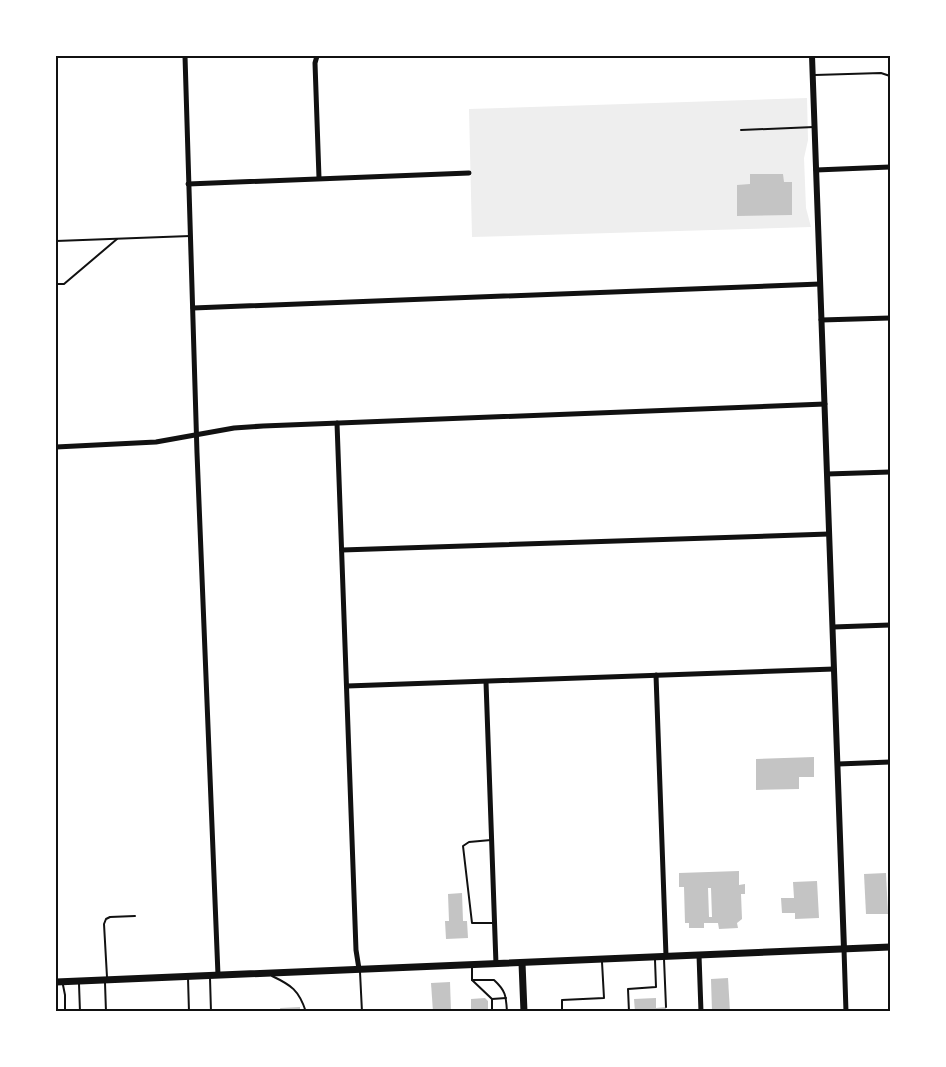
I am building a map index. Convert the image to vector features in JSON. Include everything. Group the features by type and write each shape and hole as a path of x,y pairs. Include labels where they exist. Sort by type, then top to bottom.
{"main road":[{"path":"59,982 891,947"},
{"path":"522,963 524,1011"}],"street":[{"path":"185,56 218,975"},
{"path":"317,56 315,63 319,178"},
{"path":"812,56 846,1011"},
{"path":"816,170 891,167"},
{"path":"188,184 470,173"},
{"path":"193,308 820,284"},
{"path":"821,320 891,318"},
{"path":"56,447 156,442 234,428 263,426 825,404"},
{"path":"337,423 356,950 359,969"},
{"path":"827,474 891,472"},
{"path":"342,550 829,534"},
{"path":"832,627 891,625"},
{"path":"347,686 834,669"},
{"path":"656,675 665,956"},
{"path":"486,682 496,964"},
{"path":"837,764 891,762"},
{"path":"699,955 701,1011"}],"lane":[{"path":"813,75 881,73 891,76"},
{"path":"741,130 814,127"},
{"path":"56,241 190,236"},
{"path":"56,284 64,284 117,239"},
{"path":"491,840 469,842 463,846 472,922 494,923"},
{"path":"106,1011 104,924 110,917 135,916"},
{"path":"665,956 666,1008"},
{"path":"629,1011 628,989 656,987 654,957"},
{"path":"562,1011 562,1000 604,998 602,959"},
{"path":"472,965 472,980 492,999 492,1011"},
{"path":"359,969 362,1011"},
{"path":"267,973 294,988 301,997 306,1011"},
{"path":"210,975 211,1011"},
{"path":"188,976 189,1011"},
{"path":"472,980 494,980 504,989 507,1011"},
{"path":"79,981 80,1011"},
{"path":"59,982 65,1011"},
{"path":"492,999 506,998"}],"shaded area":[{"path":"807,98 808,140 804,158 806,208 811,227 472,237 469,109"}],"building":[{"path":"750,174 783,174 784,182 792,182 792,215 737,216 737,185 750,184"},
{"path":"814,757 814,777 799,777 799,789 756,790 756,759"},
{"path":"739,871 739,885 745,884 745,894 741,894 742,919 737,923 738,928 719,929 718,923 704,923 704,928 689,928 689,923 685,923 684,887 679,887 679,873","holes":["708,888 711,888 712,917 709,917"]},
{"path":"886,873 888,914 866,914 864,874"},
{"path":"817,881 819,918 795,919 795,913 782,913 781,898 794,898 793,882"},
{"path":"462,893 463,921 467,921 468,938 446,939 445,921 449,921 448,894"},
{"path":"728,978 730,1012 712,1012 711,979"},
{"path":"450,982 451,1012 433,1012 431,983"},
{"path":"485,998 488,1001 488,1012 454,1012 454,1010 471,1009 471,999"},
{"path":"656,998 656,1008 666,1007 666,1012 635,1012 634,999"},
{"path":"300,1007 300,1012 281,1012 280,1008"}]}
